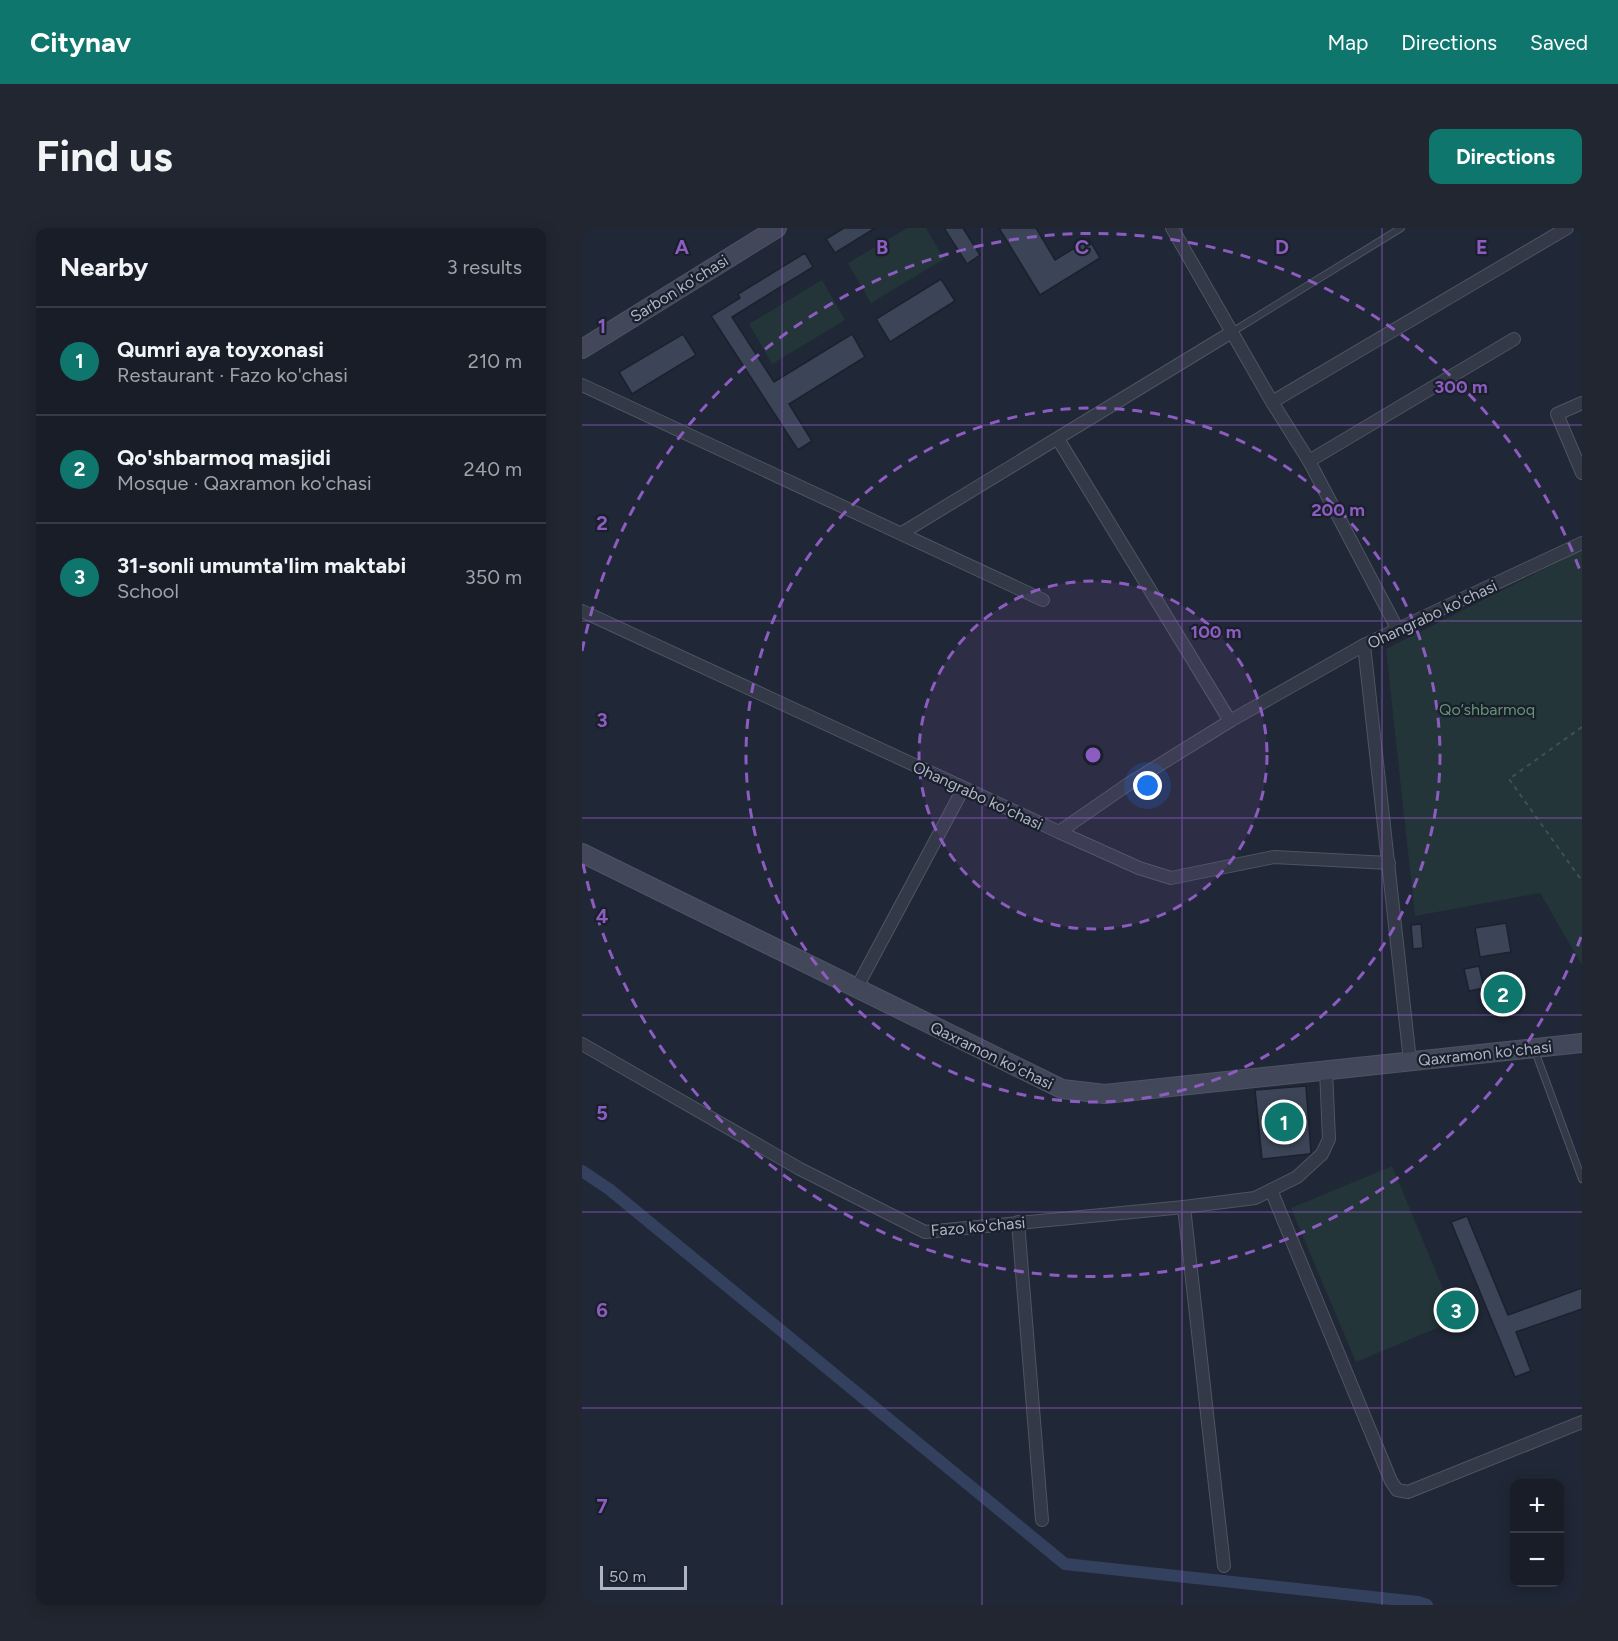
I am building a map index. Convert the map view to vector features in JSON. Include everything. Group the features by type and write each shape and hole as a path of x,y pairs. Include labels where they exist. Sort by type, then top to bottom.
{"street":[{"name":"Sarbon ko'chasi","path":"582,349 777,228"},
{"path":"1172,228 1272,402 1309,461 1398,630"},
{"path":"1272,402 1567,228"},
{"path":"902,533 1233,332"},
{"path":"1309,461 1514,339"},
{"path":"582,385 1043,600"},
{"path":"1582,403 1557,414 1582,473"},
{"path":"1058,439 1230,721"},
{"name":"Ohangrabo ko'chasi","path":"582,611 1059,832 1127,785 1230,721 1364,645 1582,543"},
{"path":"1364,645 1410,1060"},
{"path":"856,989 963,789"},
{"path":"1059,832 1138,868 1171,878 1274,857 1389,863"},
{"name":"Qaxramon ko'chasi","path":"582,853 1062,1089 1105,1094 1582,1043"},
{"name":"Fazo ko'chasi","path":"582,1044 800,1169 925,1232 1255,1198 1298,1177 1322,1154 1329,1139 1326,1070"},
{"path":"1271,1190 1391,1481 1397,1490 1408,1492 1582,1422"},
{"path":"1184,1207 1224,1566"},
{"path":"1018,1222 1042,1520"}],"lane":[{"path":"1233,332 1401,228"},
{"path":"1533,1048 1582,1179"}],"path":[{"path":"1582,727 1509,778 1582,881"}],"green space":[{"path":"907,228 926,228 944,259 871,303 848,263"},
{"path":"822,280 845,320 772,364 749,324"},
{"name":"Qo‘shbarmoq","path":"1582,550 1582,965 1540,893 1415,916 1386,649"},
{"path":"1392,1166 1456,1320 1356,1362 1291,1208"}],"building":[{"path":"844,228 875,228 835,253 826,239"},
{"path":"944,228 963,228 980,255 967,264"},
{"path":"999,228 1036,228 1055,260 1089,239 1100,258 1040,295"},
{"path":"805,253 813,267 732,317 774,382 852,334 865,357 789,404 812,441 798,450 711,316 740,298 738,294"},
{"path":"941,279 955,301 890,342 876,319"},
{"path":"683,334 696,355 632,394 619,372"},
{"path":"1506,923 1511,952 1480,957 1475,928"},
{"path":"1421,924 1423,948 1413,949 1411,925"},
{"path":"1479,966 1484,988 1469,991 1464,969"},
{"path":"1306,1086 1311,1153 1262,1159 1255,1090"},
{"path":"1467,1216 1508,1315 1582,1288 1582,1309 1516,1332 1531,1371 1515,1377 1451,1222"}],"waterway":[{"path":"582,1171 609,1189 1065,1564 1418,1602 1427,1605"}],"place":[{"name":"Qo'shbarmoq masjidi","path":"1503,994"},
{"name":"Qumri aya toyxonasi","path":"1284,1122"},
{"name":"31-sonli umumta'lim maktabi","path":"1456,1310"}]}
